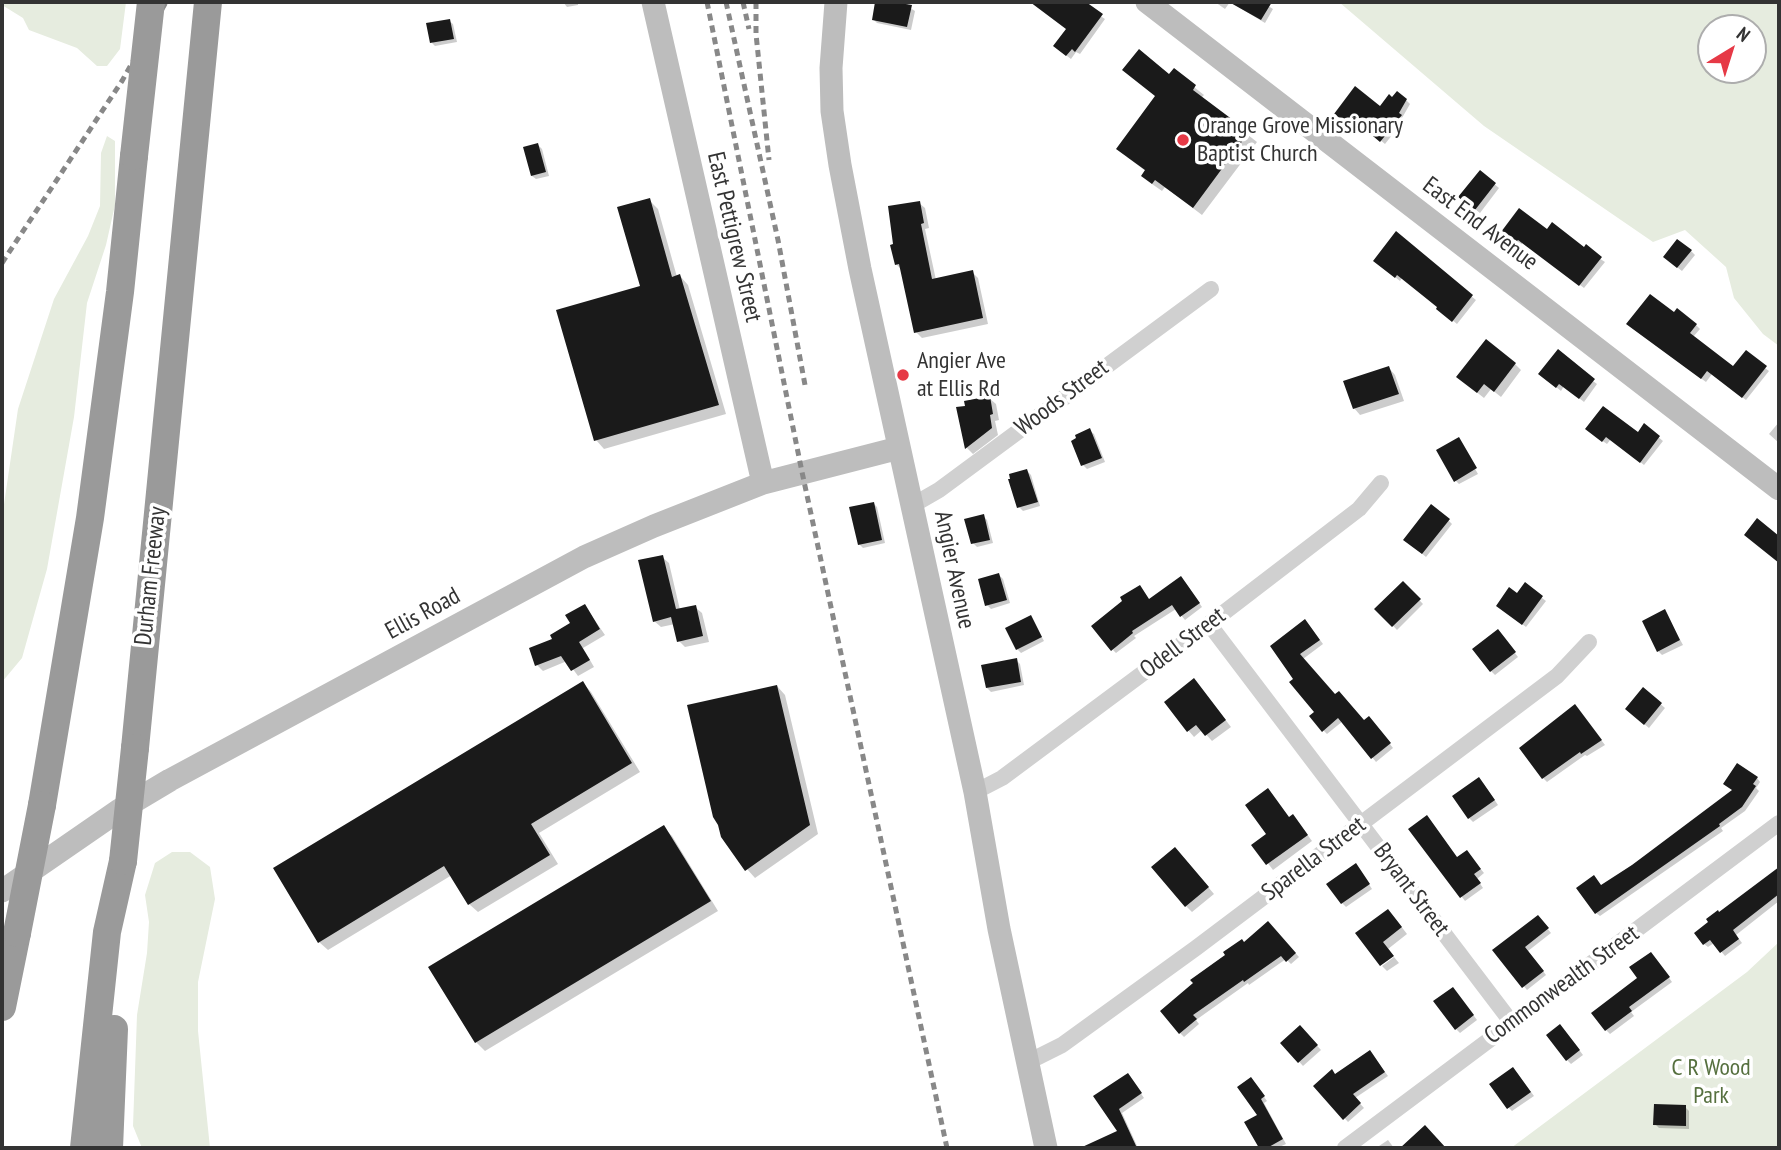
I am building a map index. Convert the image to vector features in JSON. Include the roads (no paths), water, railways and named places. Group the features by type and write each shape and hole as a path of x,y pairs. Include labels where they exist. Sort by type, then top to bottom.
{"highway":[{"path":"3,998 42,805 90,518 119,305 150,2"},
{"name":"Durham Freeway","path":"84,1148 107,932 123,861 208,2"},
{"path":"107,932 116,984 109,1148"}],"main road":[{"name":"East Pettigrew Street","path":"653,2 763,483"},
{"name":"Angier Avenue","path":"836,2 831,68 832,111 839,165 975,792 999,929 1046,1148"},
{"name":"East End Avenue","path":"1147,2 1779,489"},
{"name":"Ellis Road","path":"2,891 118,811 170,780 572,563 654,526 763,483 899,448"}],"street":[{"name":"Woods Street","path":"913,505 939,490 1211,289"},
{"name":"Odell Street","path":"975,792 1002,778 1209,624 1359,509 1381,483"},
{"name":"Bryant Street","path":"1209,624 1512,1023"},
{"name":"Sparella Street","path":"1028,1062 1062,1045 1362,824 1557,676 1589,642"},
{"name":"Commonwealth Street","path":"1345,1148 1779,823"}],"railway":[{"path":"2,263 122,81 166,2"},
{"path":"707,2 802,472 947,1148"},
{"path":"726,2 778,240 805,385"},
{"path":"743,2 749,29"},
{"path":"756,2 756,34 769,160"}],"place":[{"name":"Orange Grove Missionary Baptist Church","path":"1183,140"},
{"name":"Angier Ave at Ellis Rd","path":"903,375"}],"park label":[{"name":"C R Wood Park","path":"1711,1082"}]}
